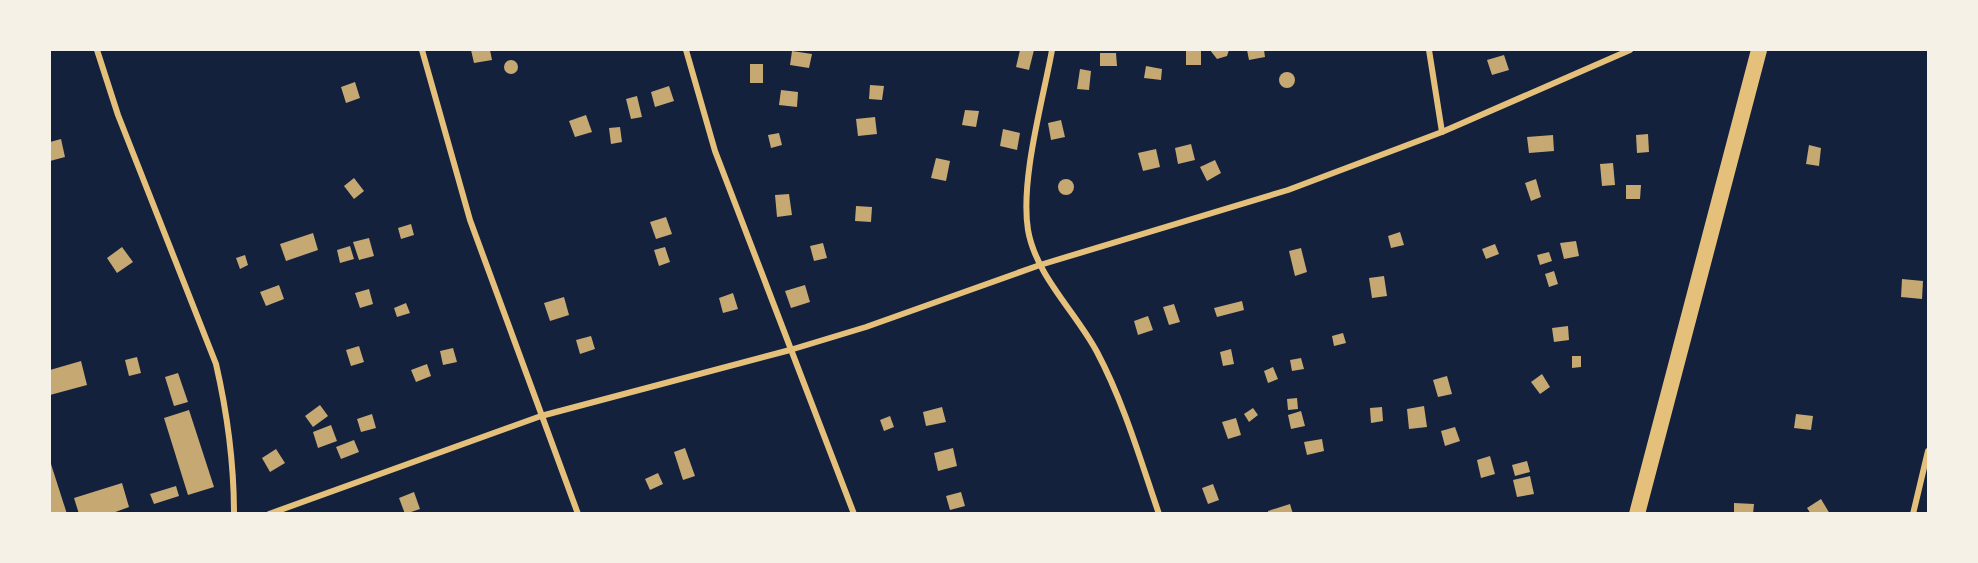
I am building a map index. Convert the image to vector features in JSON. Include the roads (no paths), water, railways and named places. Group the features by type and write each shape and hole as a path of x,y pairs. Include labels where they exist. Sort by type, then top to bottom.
{"highway":[{"path":"1637,513 1759,50"}],"street":[{"path":"97,50 118,115 216,364 222,390 230,455 234,513"},
{"path":"422,50 470,220 578,513"},
{"path":"686,50 715,151 854,513"},
{"path":"1052,50 1029,175 1028,229 1040,265 1081,324 1118,394 1159,513"},
{"path":"1429,50 1442,132"},
{"path":"269,513 541,416 790,350 866,327 1040,265 1288,190 1442,132 1630,50"},
{"path":"1913,513 1929,451"}]}
